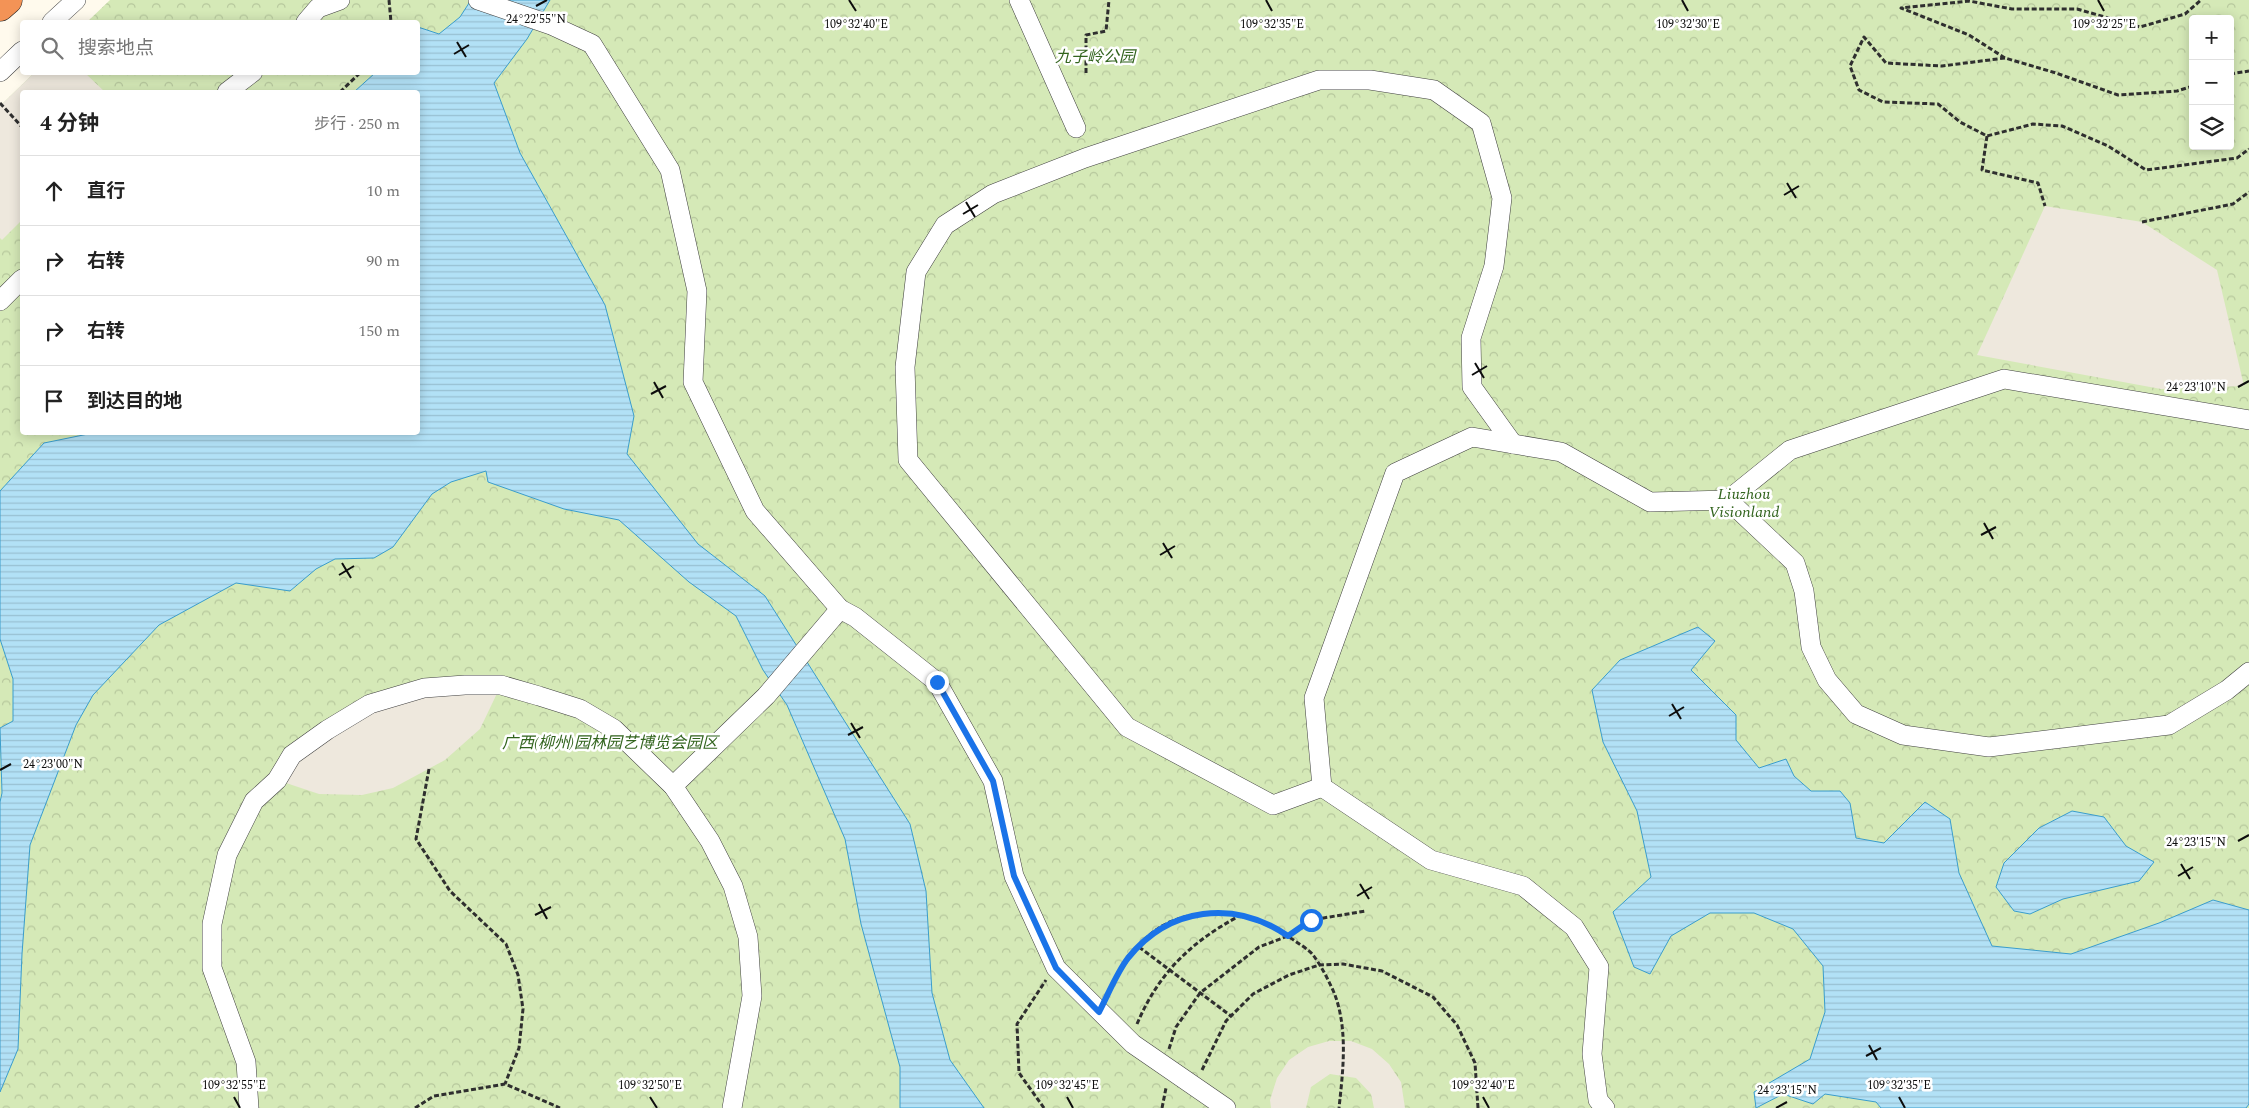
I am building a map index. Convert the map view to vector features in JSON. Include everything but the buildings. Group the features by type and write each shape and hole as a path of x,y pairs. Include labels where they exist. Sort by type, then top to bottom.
{"highway":[{"path":"0,7 8,0"}],"street":[{"path":"54,20 76,0"},
{"path":"308,20 320,4 340,0"},
{"path":"478,0 551,25 592,44 670,170 697,292 693,382 754,511 840,609 856,618 937,682 993,781 1014,876 1056,968 1099,1012 1134,1044 1226,1108"},
{"path":"1019,0 1076,128"},
{"path":"0,72 20,53"},
{"path":"230,90 249,75"},
{"path":"1322,786 1273,805 1127,727 908,460 905,368 916,272 945,225 994,194 1085,158 1319,80 1370,80 1434,90 1481,123 1502,198 1494,266 1471,338 1472,387 1513,444"},
{"path":"0,301 20,281"},
{"path":"1322,786 1314,698 1395,473 1472,437 1561,452 1650,502 1728,500 1790,450 2004,379 2249,420"},
{"path":"1728,500 1795,563 1804,591 1811,647 1827,680 1856,714 1903,736 1989,747 2169,724 2227,690 2249,672"},
{"path":"673,786 766,696 840,609"},
{"path":"249,1108 246,1062 212,968 212,924 227,855 254,801 276,780 292,755 326,730 370,704 424,688 501,685 580,710 614,729 673,786 710,841 733,886 748,937 752,996 732,1108"},
{"path":"1322,786 1431,860 1523,886 1574,927 1599,967 1592,1054 1598,1100 1605,1108"}],"path":[{"path":"389,0 391,20"},
{"path":"1086,73 1086,35 1106,31 1110,0"},
{"path":"2189,87 2177,91 2118,95 2056,73 2005,58 1969,35 1901,8 1968,0 2012,9 2077,9 2140,27 2185,14 2201,0"},
{"path":"2005,58 1942,66 1886,63 1864,37 1850,66 1859,90 1883,102 1938,104 1960,122 1987,136 2033,124 2062,126 2108,146 2146,170 2237,158 2249,149"},
{"path":"2234,73 2249,71"},
{"path":"342,90 358,75"},
{"path":"0,103 20,125"},
{"path":"1987,136 1982,170 2038,183 2045,206"},
{"path":"2142,222 2233,204 2249,192"},
{"path":"429,769 416,839 450,891 506,944 518,975 523,1009 519,1048 505,1084"},
{"path":"1168,1069 1167,1054 1176,1027 1200,993 1259,947 1288,936 1311,920 1366,911"},
{"path":"1099,1012 1127,959 1138,947 1169,922 1206,912 1242,914 1288,936 1313,954 1335,995 1343,1028 1343,1068 1339,1108"},
{"path":"1134,1044 1138,1023 1154,990 1170,969 1208,933 1242,914"},
{"path":"1138,947 1231,1016"},
{"path":"1193,1086 1226,1021 1253,994 1289,975 1319,965 1343,964 1382,971 1433,997 1457,1025 1475,1063 1478,1108"},
{"path":"1044,1108 1019,1073 1017,1024 1035,994 1056,968"},
{"path":"415,1108 434,1096 505,1084 560,1108"}],"green space":[{"path":"110,0 2249,0 2249,1108 0,1108 0,106 32,75 420,75 420,20 89,20"}],"shaded area":[{"path":"32,75 87,75 103,90 20,90 20,222 2,240 0,238 0,106"},
{"path":"2045,206 2142,222 2217,270 2244,386 2161,389 1977,355"},
{"path":"501,685 480,729 445,760 393,788 362,795 319,794 277,780 370,704"},
{"path":"1329,1041 1351,1041 1372,1049 1389,1064 1401,1082 1405,1108 1374,1108 1371,1094 1356,1078 1330,1074 1311,1087 1306,1108 1271,1108 1270,1100 1277,1078 1289,1060 1308,1047"}],"water":[{"path":"471,0 550,0 527,39 494,83 520,153 605,305 634,416 627,454 698,544 765,596 910,824 926,891 932,993 950,1060 984,1108 900,1108 900,1067 861,924 845,839 787,705 763,670 736,616 689,582 619,520 564,509 488,482 486,471 451,482 432,494 393,547 374,558 335,559 316,569 290,591 236,583 159,625 93,695 76,725 30,845 22,954 18,1049 0,1092 0,802 2,793 0,728 13,721 13,679 0,639 0,491 44,443 83,435 420,435 420,90 356,90 373,75 420,75 420,28 439,34 460,17"},
{"path":"1698,627 1715,641 1691,670 1736,715 1736,740 1759,768 1786,759 1794,776 1811,791 1840,791 1850,803 1856,838 1884,843 1925,802 1950,819 1959,873 1992,946 2071,954 2159,923 2213,900 2249,910 2249,1104 2246,1108 1881,1108 1876,1102 1825,1094 1813,1104 1783,1094 1756,1108 1754,1092 1810,1059 1825,1012 1823,966 1793,929 1754,913 1710,913 1671,936 1650,974 1634,967 1613,912 1651,877 1637,811 1603,742 1592,690 1620,660"},
{"path":"2072,811 2104,817 2126,846 2154,862 2139,881 2063,899 2030,914 2014,911 1996,887 2004,863 2039,828"}],"route":[{"path":"937,682 993,781 1014,876 1056,968 1099,1012 1127,959 1147,939 1169,922 1206,912 1242,914 1288,936 1311,920"}],"park label":[{"name":"九子岭公园","path":"1095,57"},
{"name":"Liuzhou Visionland","path":"1744,503"},
{"name":"广西(柳州)园林园艺博览会园区","path":"610,743"}]}
